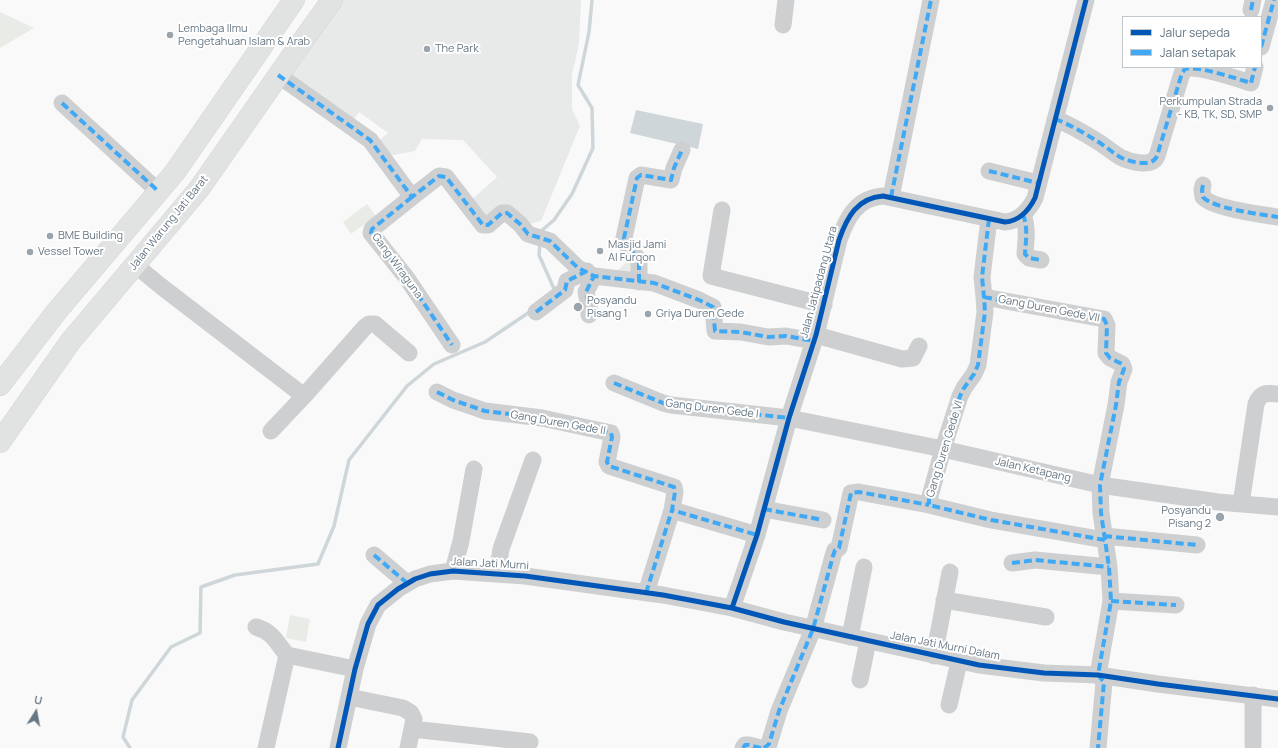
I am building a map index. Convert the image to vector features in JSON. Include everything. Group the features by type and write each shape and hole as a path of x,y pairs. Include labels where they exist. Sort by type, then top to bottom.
{"main road":[{"path":"0,383 57,311 175,172 294,0"},
{"name":"Jalan Warung Jati Barat","path":"0,442 70,342 199,189 332,0"}],"street":[{"path":"189,150 189,138 193,130 282,0"},
{"path":"783,24 786,0"},
{"path":"891,197 931,0"},
{"path":"1041,260 1029,258 1025,254 1027,234 1026,222 1023,214 1035,198 1086,0"},
{"path":"1262,43 1274,0"},
{"path":"1055,119 1064,122 1127,160 1144,163 1150,162 1158,156 1182,73 1185,69 1190,68 1207,71 1251,83 1256,68"},
{"path":"278,75 370,140 412,197"},
{"path":"62,103 158,192"},
{"path":"639,282 639,260 627,246 624,236 637,178 641,175 671,180 674,168 682,150"},
{"path":"989,171 1038,183"},
{"name":"Gang Wiraguna","path":"452,345 406,277 371,234 372,229 439,176 446,177 484,225 488,226 505,212 520,224 528,234 550,240 578,268 590,274"},
{"path":"1203,185 1203,197 1209,202 1278,217"},
{"name":"Jalan Jatipadang Utara","path":"732,608 757,535 789,418 815,338 839,240 851,215 862,202 869,198 883,196 989,219 1010,221 1023,214"},
{"path":"722,210 711,276 824,304"},
{"name":"Gang Duren Gede VI","path":"989,219 982,277 985,312 978,364 974,374 960,396 943,449 929,500 929,505 991,520 1104,538 1197,545"},
{"path":"136,265 162,287 304,396"},
{"path":"589,315 586,292 590,274"},
{"path":"536,312 565,290 567,281 590,274 654,283 699,300 713,307 715,331 741,332 768,337 786,336 815,338 902,359 913,358 919,346"},
{"name":"Gang Duren Gede VII","path":"984,297 1102,318 1106,321 1106,353 1110,358 1122,364 1124,369 1119,382 1116,405 1100,485"},
{"path":"271,432 364,327 369,324 375,324 409,354"},
{"name":"Gang Duren Gede I","path":"614,383 671,405 789,418"},
{"name":"Gang Duren Gede II","path":"437,392 453,400 486,411 542,418 612,433 608,465 674,487 675,492 672,510"},
{"path":"1241,504 1258,398 1267,393 1278,394"},
{"name":"Jalan Ketapang","path":"789,418 943,449 1100,485 1218,502 1278,507"},
{"path":"496,574 501,549 533,460"},
{"path":"453,571 461,541 474,469"},
{"path":"1098,748 1104,682 1098,675 1110,601 1109,568 1101,513 1100,485"},
{"path":"743,748 745,745 749,745 763,748 770,744 779,711 813,629 833,556 835,550 839,548 851,494 859,492 929,505"},
{"path":"764,509 823,520"},
{"path":"646,593 672,510 757,535"},
{"path":"374,555 407,583"},
{"path":"1012,563 1035,560 1109,568"},
{"path":"850,637 864,567"},
{"name":"Jalan Jati Murni","path":"338,748 355,669 372,615 383,600 407,583 430,574 453,571 525,576 646,593 732,608"},
{"path":"934,656 950,572"},
{"path":"944,600 1046,617"},
{"path":"1110,601 1176,604"},
{"name":"Jalan Jati Murni Dalam","path":"732,608 813,629 959,662 1044,673 1098,675 1278,699"},
{"path":"256,627 270,633 286,655 355,669"},
{"path":"860,680 868,641"},
{"path":"266,748 286,655"},
{"path":"949,705 959,662"},
{"path":"1252,745 1253,695"},
{"path":"349,697 403,708 410,712 414,719 408,748"},
{"path":"412,730 530,742"}],"shaded area":[{"path":"340,0 581,0 579,44 572,75 572,109 580,126 541,221 525,225 510,212 486,224 468,203 497,177 463,140 422,139 415,151 389,156 376,143 388,133 359,112 353,121 288,76"},
{"path":"0,12 34,28 0,48"},
{"path":"636,110 703,124 698,149 630,133"},
{"path":"367,204 376,216 351,234 343,222"},
{"path":"627,261 638,264 637,276 615,273"},
{"path":"290,615 310,619 306,642 286,638"}],"waterway":[{"path":"540,232 554,220 572,194 593,148 592,108 578,85 589,32 592,0"},
{"path":"540,242 539,255 555,291"},
{"path":"130,748 123,737 132,700 171,647 200,633 201,587 235,575 318,564 334,526 349,460 407,386 434,364 485,342 531,311"}],"marked path":[{"path":"891,197 931,0"},
{"path":"1251,10 1253,0"},
{"path":"1262,43 1274,0"},
{"path":"1055,119 1087,135 1120,157 1129,161 1140,163 1151,162 1157,156 1182,73 1185,69 1190,68"},
{"path":"1190,68 1251,83 1255,68"},
{"path":"278,75 370,140 412,197 439,176 446,177 483,225 488,225 502,213 507,213 520,224 528,234 550,241 578,268 594,276 654,283 699,300 713,307 715,331 741,332 768,337 786,336 814,341"},
{"path":"62,103 158,191"},
{"path":"639,282 639,260 627,246 624,238 637,178 641,175 671,180 674,168 682,150"},
{"path":"989,171 1038,183"},
{"path":"1203,185 1203,197 1208,201 1226,208 1278,217"},
{"path":"412,197 372,229 371,233 406,277 452,345"},
{"path":"1023,214 1026,229 1025,254 1029,258 1041,260"},
{"path":"989,219 982,277 985,312 978,365 960,396 943,449 929,500 929,505 991,520 1105,540"},
{"path":"536,312 565,290 567,281 587,271"},
{"path":"589,315 586,292 594,276"},
{"path":"984,297 1104,319 1107,325 1106,353 1110,358 1122,364 1124,369 1119,382 1116,405 1100,485 1101,513 1109,567 1111,601 1098,675 1104,682 1098,748"},
{"path":"614,383 671,405 789,418"},
{"path":"437,392 453,400 485,411 542,418 611,433 612,437 607,462 609,466 674,487 675,492 672,510 757,535"},
{"path":"764,748 769,744 779,711 813,629 833,556 835,550 839,548 851,493 859,492 929,505"},
{"path":"764,509 823,520"},
{"path":"646,593 672,510"},
{"path":"1104,536 1197,545"},
{"path":"374,555 407,583"},
{"path":"1012,563 1035,560 1109,567"},
{"path":"1111,601 1176,605"},
{"path":"743,748 745,745 761,748"}],"cycle path":[{"path":"732,608 757,535 789,418 816,335 839,240 850,216 854,210 866,200 883,196 1005,222 1015,220 1023,214 1030,207 1035,198 1086,0"},
{"path":"338,748 355,669 368,624 378,605 398,589 415,579 430,574 453,571 525,576 663,595 732,608 784,622 979,665 1044,673 1098,675 1278,699"}],"place":[{"name":"Lembaga Ilmu Pengetahuan Islam & Arab","path":"170,35"},
{"name":"The Park","path":"427,49"},
{"name":"Perkumpulan Strada - KB, TK, SD, SMP","path":"1270,108"},
{"name":"BME Building","path":"50,236"},
{"name":"Masjid Jami Al Furqon","path":"600,251"},
{"name":"Vessel Tower","path":"30,252"},
{"name":"Posyandu Pisang 1","path":"578,307"},
{"name":"Griya Duren Gede","path":"648,314"},
{"name":"Posyandu Pisang 2","path":"1220,517"}]}
